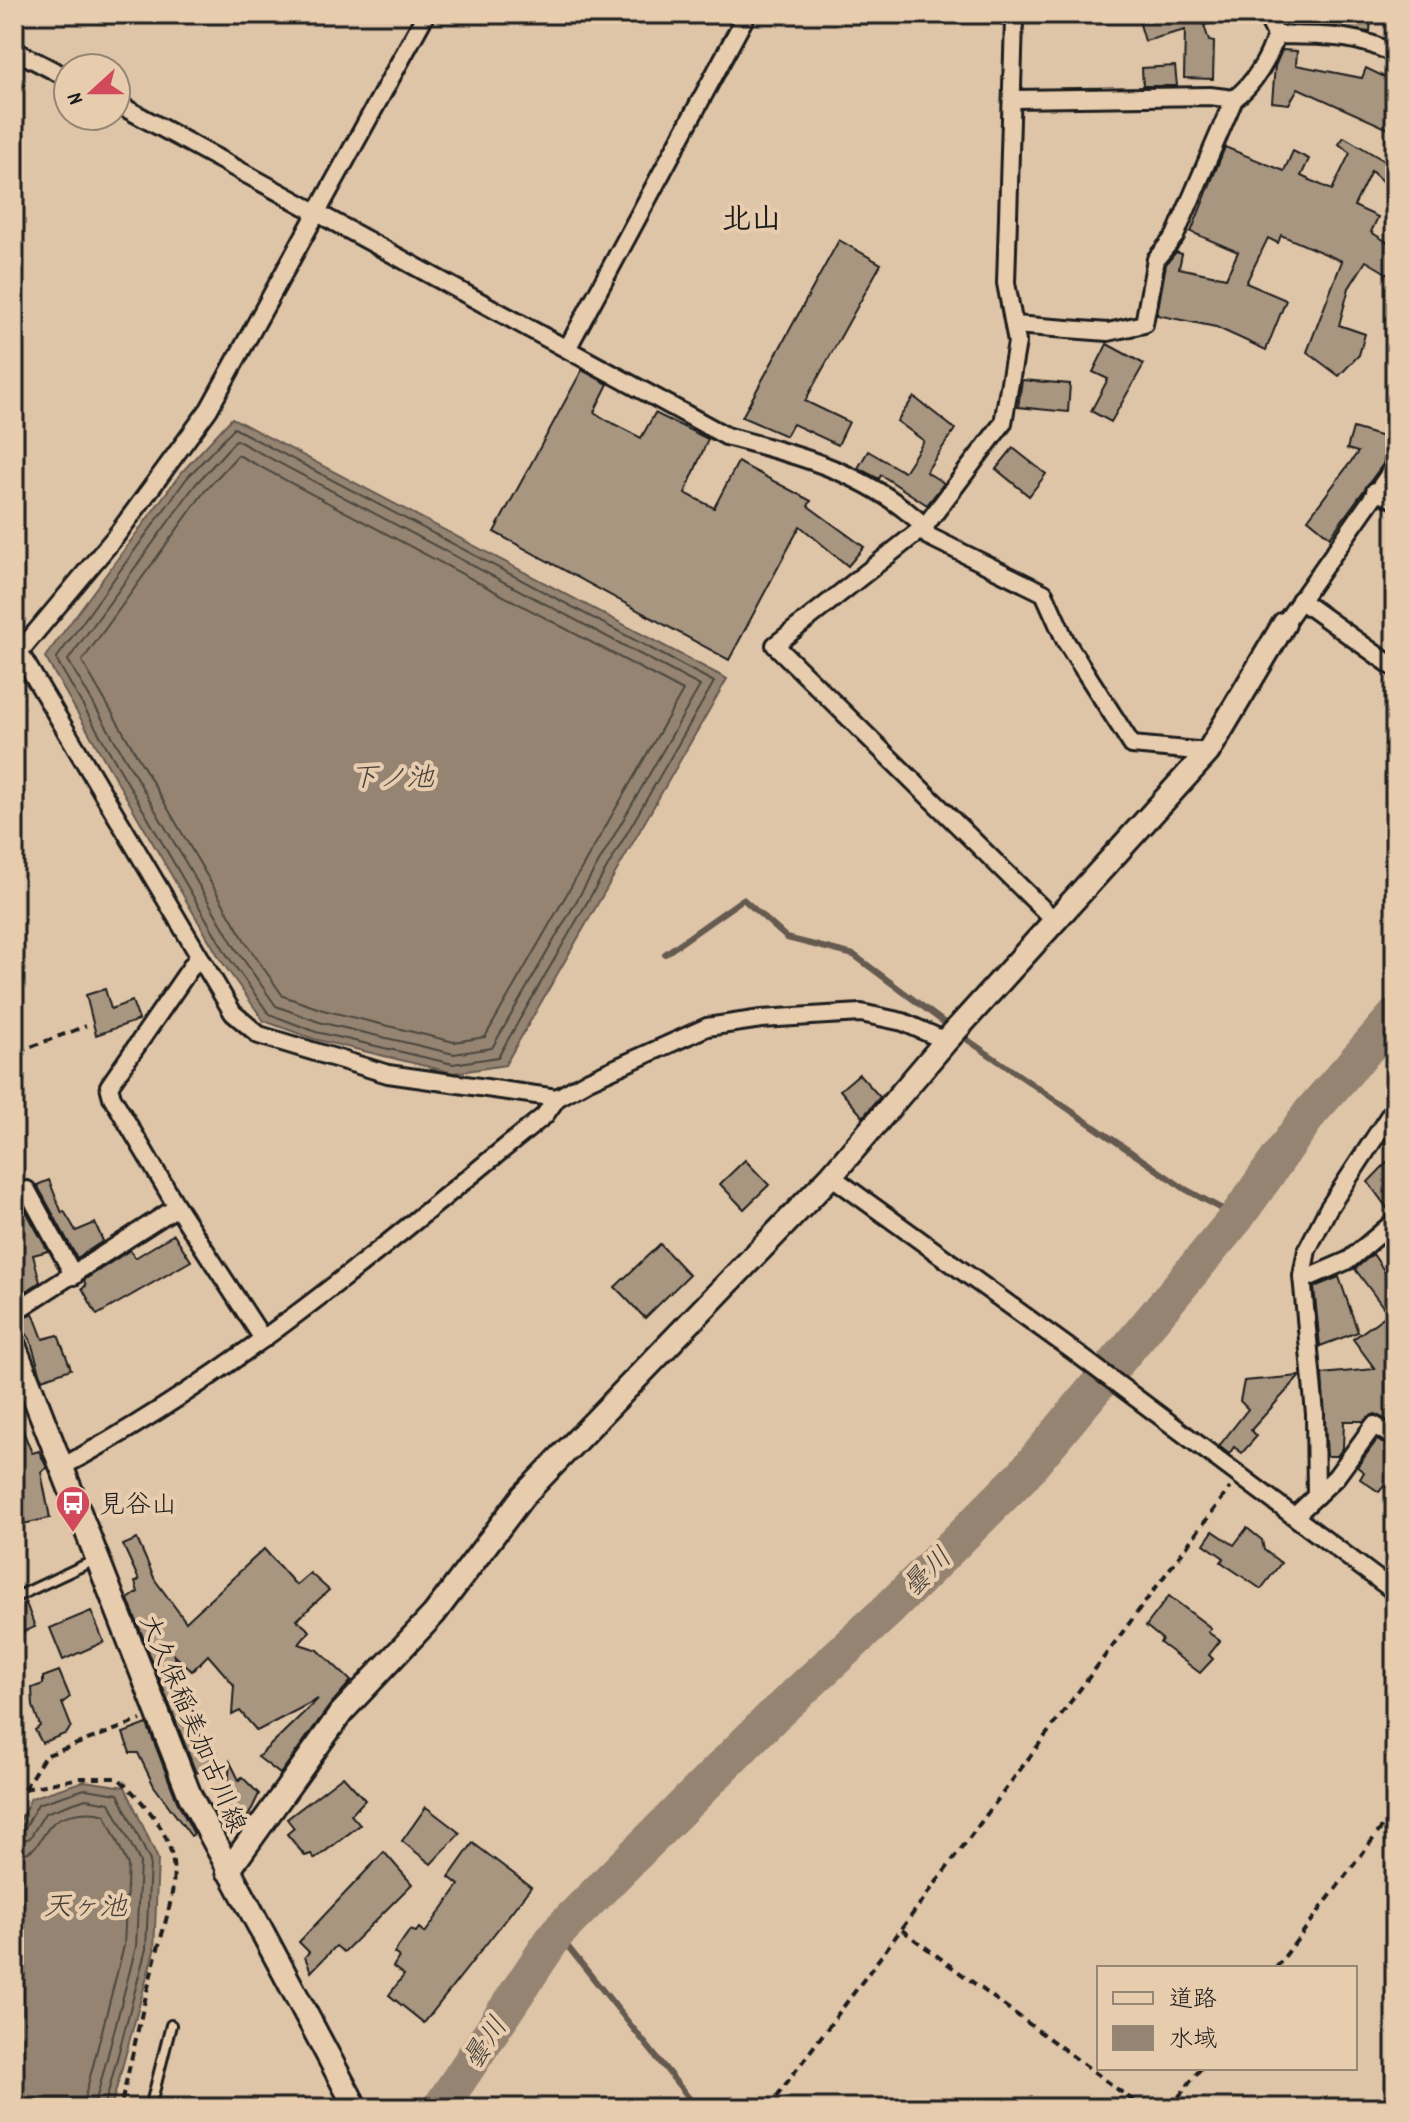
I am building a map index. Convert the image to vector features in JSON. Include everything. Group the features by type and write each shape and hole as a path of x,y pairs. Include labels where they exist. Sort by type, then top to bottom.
{"street":[{"path":"426,14 209,409 116,536 17,651 233,1013 259,1035 388,1074 557,1098"},
{"path":"567,349 747,14"},
{"path":"1004,14 1014,21 1006,283 1017,342 1003,423 925,526 775,645 1056,922"},
{"path":"1014,325 1108,332 1144,324 1156,259 1175,236 1234,99 1246,90 1271,51 1276,35 1266,14"},
{"path":"1276,35 1344,37 1377,44 1395,55"},
{"path":"14,50 52,70"},
{"path":"1014,99 1210,96 1234,99"},
{"path":"132,112 726,436 826,463 878,489 925,526 928,536 1044,593 1066,642 1132,745 1208,752"},
{"path":"228,1871 341,1713 434,1614 523,1496 831,1176 946,1041 1208,752 1284,624 1395,466"},
{"path":"1375,491 1395,500"},
{"path":"1300,600 1395,668"},
{"path":"198,957 109,1086 112,1097 177,1207 263,1339"},
{"path":"60,1468 186,1394 344,1282 544,1116 557,1098 707,1027 761,1019 861,1013 903,1022 946,1041"},
{"path":"1316,1496 1315,1414 1303,1280 1307,1250 1328,1209 1394,1110"},
{"path":"831,1176 1296,1515 1395,1592"},
{"path":"14,1195 27,1190 74,1276"},
{"path":"14,1312 177,1207"},
{"path":"1303,1280 1349,1260 1395,1221"},
{"name":"大久保稲美加古川線","path":"14,1345 95,1560 190,1796 356,2108"},
{"path":"1296,1515 1336,1477 1374,1425 1395,1438"}],"lane":[{"path":"14,1598 95,1560"},
{"path":"150,2108 171,2025"}],"path":[{"path":"14,1063 20,1060 20,1051 86,1026"},
{"path":"768,2108 1239,1476"},
{"path":"120,2108 149,1984 172,1907 175,1878 167,1841 140,1802 118,1778 80,1778 24,1789 45,1756 90,1736 157,1715"},
{"path":"1278,1966 1395,1810"},
{"path":"902,1930 1143,2108"},
{"path":"1170,2108 1199,2070"}],"water":[{"name":"下ノ池","path":"232,418 727,679 505,1065 454,1073 314,1039 264,1021 220,959 45,657 181,473"},
{"name":"天ヶ池","path":"84,1781 125,1787 158,1859 154,1951 111,2108 14,2108 14,1832 31,1798"}],"building":[{"path":"1137,14 1226,14 1227,19 1204,25 1209,41 1214,42 1213,79 1184,78 1185,30 1145,41"},
{"path":"1313,14 1362,14 1371,18 1370,32 1312,25"},
{"path":"1282,50 1297,51 1296,65 1362,78 1366,68 1395,82 1395,132 1298,88 1289,104 1272,102 1275,66"},
{"path":"1175,66 1177,86 1143,86 1142,68"},
{"path":"1344,137 1395,167 1395,193 1371,171 1354,206 1378,217 1371,232 1395,247 1395,262 1388,274 1366,261 1349,288 1339,325 1365,334 1359,355 1339,376 1307,352 1342,261 1281,235 1278,243 1268,238 1246,283 1286,300 1266,350 1216,327 1157,315 1166,264 1176,252 1182,254 1179,268 1226,278 1238,252 1191,232 1225,147 1284,171 1293,151 1309,159 1301,176 1332,190 1350,153 1339,144"},
{"path":"839,240 881,264 805,401 849,422 838,445 793,424 786,436 742,417"},
{"path":"1107,344 1144,364 1111,422 1091,411 1108,379 1093,372"},
{"path":"582,370 608,384 594,412 608,421 641,438 655,413 708,439 685,493 714,508 738,462 811,501 808,506 864,547 848,566 800,526 729,660 494,532"},
{"path":"1022,380 1070,384 1068,412 1018,407"},
{"path":"914,397 955,429 926,472 944,483 927,505 881,475 879,479 858,468 868,451 904,472 924,441 897,421"},
{"path":"1353,428 1390,439 1383,464 1330,537 1308,519 1358,452 1347,449"},
{"path":"1013,448 1046,474 1029,496 996,469"},
{"path":"105,989 111,1009 132,1001 139,1020 96,1035 86,995"},
{"path":"859,1074 880,1097 863,1117 840,1090"},
{"path":"1395,1154 1395,1210 1390,1212 1368,1182"},
{"path":"745,1160 769,1185 744,1209 720,1184"},
{"path":"49,1180 62,1213 64,1211 76,1231 95,1223 103,1241 77,1258 37,1185"},
{"path":"22,1204 48,1251 33,1255 40,1282 14,1299 14,1206"},
{"path":"174,1234 191,1261 97,1315 82,1288 86,1286 84,1280 130,1250 135,1258"},
{"path":"660,1244 689,1275 645,1318 615,1287"},
{"path":"1373,1254 1395,1287 1395,1323 1355,1269"},
{"path":"1339,1277 1358,1332 1320,1346 1314,1287"},
{"path":"33,1313 43,1339 58,1335 71,1369 42,1379 30,1339 18,1322"},
{"path":"1388,1314 1395,1324 1395,1425 1375,1414 1363,1421 1344,1421 1343,1448 1337,1456 1327,1456 1322,1374 1375,1369 1353,1339"},
{"path":"1300,1376 1251,1430 1257,1436 1242,1453 1234,1447 1229,1454 1219,1446 1248,1409 1240,1401 1244,1381"},
{"path":"14,1409 32,1453 39,1451 47,1468 41,1472 50,1518 14,1526"},
{"path":"1377,1440 1390,1448 1389,1452 1395,1456 1395,1493 1384,1486 1379,1492 1360,1479 1364,1472 1357,1467"},
{"path":"1247,1528 1262,1540 1264,1550 1281,1563 1261,1589 1221,1562 1224,1558 1204,1544 1213,1531 1234,1545"},
{"path":"137,1539 155,1580 186,1622 264,1549 296,1585 310,1573 329,1590 297,1620 310,1631 299,1644 318,1650 351,1681 280,1774 258,1757 318,1699 257,1731 240,1711 232,1715 234,1685 208,1655 192,1671 173,1654 184,1678 180,1682 198,1724 194,1728 217,1752 211,1755 215,1766 196,1773 128,1599 138,1592 135,1582 139,1580 123,1545"},
{"path":"1169,1596 1211,1628 1208,1632 1220,1641 1209,1655 1213,1659 1200,1673 1160,1643 1162,1639 1146,1626"},
{"path":"26,1603 35,1627 14,1635 14,1608"},
{"path":"91,1611 104,1642 63,1660 50,1628"},
{"path":"59,1671 70,1697 62,1703 71,1726 67,1733 42,1743 35,1730 40,1726 33,1706 32,1688 43,1684 43,1677"},
{"path":"147,1724 177,1801 194,1834 191,1836 154,1786 138,1753 130,1753 123,1733"},
{"path":"230,1762 239,1780 242,1777 259,1794 245,1823 221,1800 221,1793 228,1786"},
{"path":"343,1776 365,1800 351,1815 360,1825 315,1859 311,1854 305,1856 287,1834 294,1828 287,1819"},
{"path":"426,1807 460,1833 431,1864 402,1841"},
{"path":"473,1843 531,1887 424,2023 389,1995 404,1975 393,1967 399,1957 394,1953 410,1930 416,1932 419,1928 425,1933 459,1885 449,1877"},
{"path":"384,1852 412,1884 344,1952 336,1946 311,1972 305,1957 309,1952 299,1942"}],"waterway":[{"path":"665,954 743,899 787,938 854,955 950,1027"},
{"name":"曇川","path":"440,2108 557,1933 773,1716 889,1609 1023,1475 1237,1217 1311,1112 1395,1016"},
{"path":"959,1034 1185,1189 1237,1217"},
{"path":"557,1933 697,2108"}],"place":[{"name":"見谷山","path":"73,1534"}],"district":[{"name":"北山","path":"751,218"}]}
